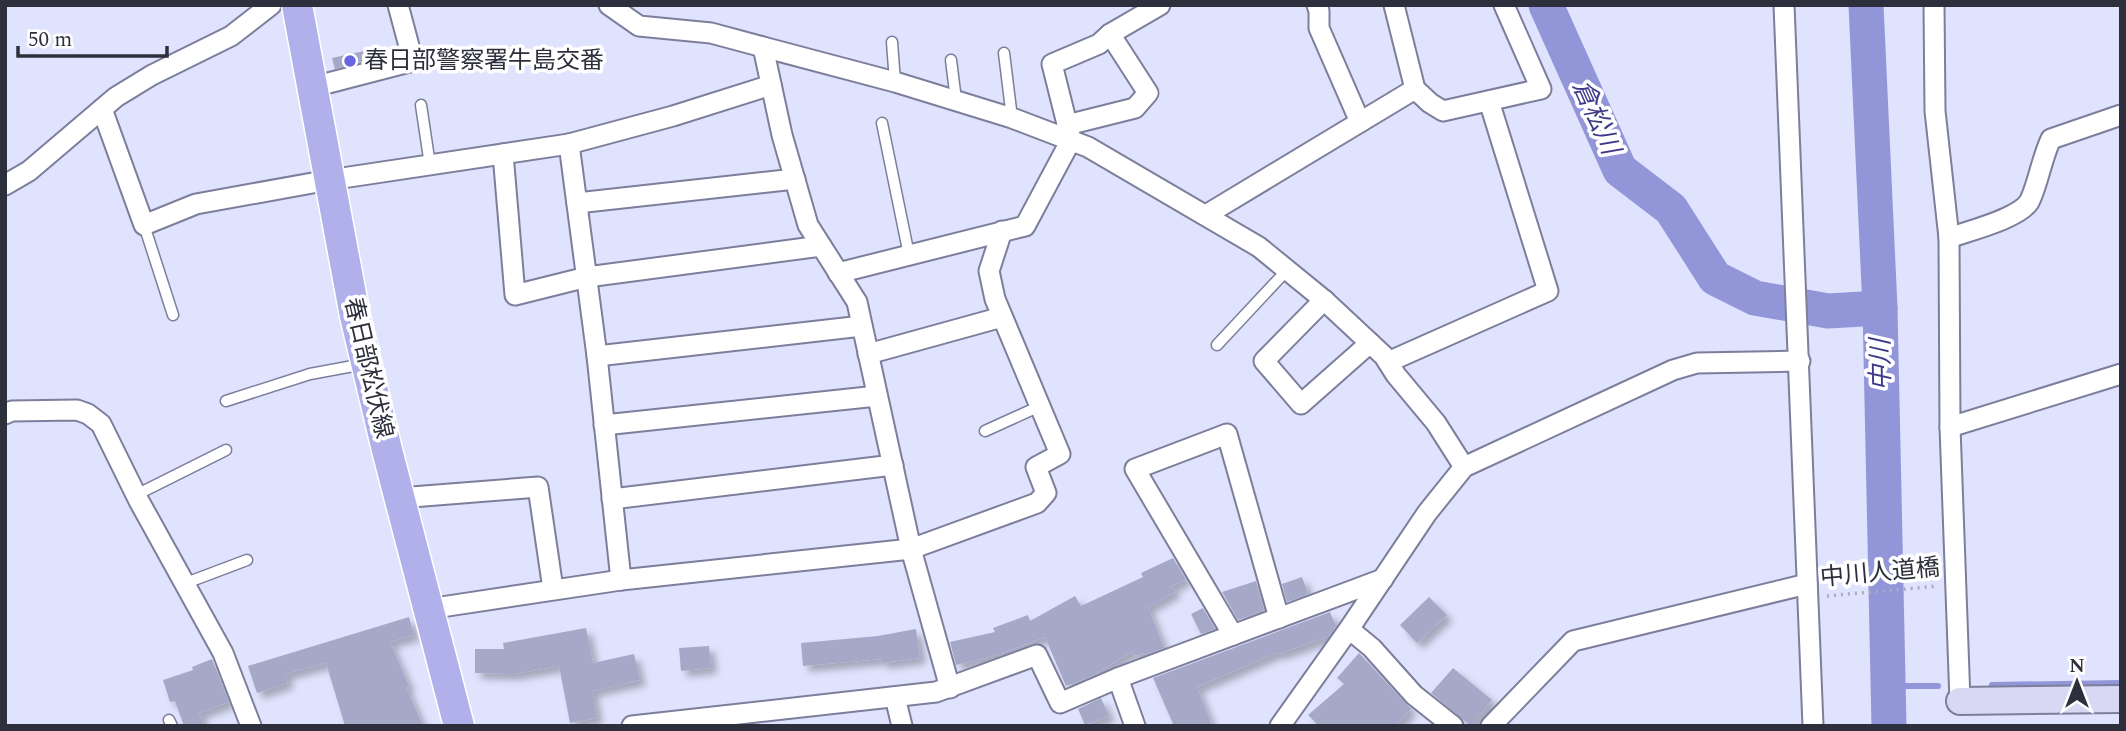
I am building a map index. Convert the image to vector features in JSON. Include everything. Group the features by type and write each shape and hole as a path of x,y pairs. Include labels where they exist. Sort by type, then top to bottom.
{"main road":[{"name":"春日部松伏線","path":"297,5 367,364 459,726"}],"street":[{"path":"5,185 29,171 102,109 152,75 232,36 271,5"},
{"path":"313,86 413,61 398,5"},
{"path":"609,5 639,26 711,33 895,82 1069,133 1088,147 1259,247 1324,300 1388,362 1437,423 1464,467"},
{"path":"838,273 1025,226 1069,133 1052,64 1099,44 1110,34 1160,5"},
{"path":"1317,5 1319,28 1360,122"},
{"path":"1394,5 1415,89 1443,111 1541,89 1504,5"},
{"path":"1784,5 1813,726"},
{"path":"1934,5 1935,111 1949,238 1950,427 1960,701 2121,699"},
{"path":"1069,133 1135,108 1148,93 1110,34"},
{"path":"763,47 794,179 808,225 857,302 911,550 950,688"},
{"path":"102,109 144,225 196,204 329,180 569,144 673,116 771,85"},
{"path":"1206,215 1415,89"},
{"path":"1388,362 1548,291 1489,101"},
{"path":"1949,238 2021,212 2030,201 2051,139 2121,115"},
{"path":"569,144 597,356 621,580"},
{"path":"503,153 515,295 587,277 821,246"},
{"path":"577,203 794,179"},
{"path":"428,609 621,580 911,550 1037,503 1046,493 1035,467 1060,454 995,299 989,271 1002,232"},
{"path":"1324,300 1264,361 1301,404 1370,343"},
{"path":"868,354 1002,317"},
{"path":"597,356 862,326"},
{"path":"1280,726 1427,513 1464,467 1673,369 1697,363 1800,361"},
{"path":"1950,427 2121,374"},
{"path":"604,425 877,396"},
{"path":"8,408 77,410 101,424 136,495 223,653 246,724"},
{"path":"1233,635 1135,469 1227,434 1279,618"},
{"path":"612,499 893,465"},
{"path":"399,498 538,487 553,589"},
{"path":"632,726 936,692 1037,655 1060,703 1118,678 1382,579"},
{"path":"1491,726 1573,641 1807,591"},
{"path":"1349,629 1372,648 1414,695 1453,726"},
{"path":"1118,678 1135,726"},
{"path":"895,697 902,726"}],"lane":[{"path":"892,42 895,82"},
{"path":"1004,53 1012,118"},
{"path":"951,60 956,100"},
{"path":"421,105 430,165"},
{"path":"882,122 909,255"},
{"path":"144,225 173,315"},
{"path":"1217,345 1287,270"},
{"path":"226,401 310,374 367,364"},
{"path":"985,431 1040,406"},
{"path":"136,495 226,450"},
{"path":"186,583 247,560"}],"path":[{"name":"中川人道橋","path":"1807,591 1956,584"}],"building":[{"path":"364,51 367,60 335,69 332,58"},
{"path":"1173,558 1186,580 1171,586 1175,592 1148,607 1164,648 1135,656 1133,651 1092,676 1066,686 1045,637 997,655 956,665 950,642 995,632 993,628 1028,615 1030,621 1075,596 1081,606 1143,577 1141,573"},
{"path":"1302,577 1308,594 1287,602 1282,584"},
{"path":"1256,581 1264,610 1238,620 1222,592"},
{"path":"1429,597 1447,615 1417,643 1400,625"},
{"path":"1203,608 1215,629 1201,634 1191,614"},
{"path":"1330,612 1336,626 1329,636 1279,654 1278,652 1197,687 1212,726 1174,726 1153,678"},
{"path":"409,617 414,635 390,642 423,726 345,726 326,663 285,674 288,683 257,693 248,666"},
{"path":"586,628 593,663 634,654 640,680 592,691 597,718 570,723 559,666 513,674 475,673 475,649 504,649 503,643"},
{"path":"916,629 920,658 882,663 881,659 803,666 801,643 878,636"},
{"path":"709,646 711,668 681,671 679,648"},
{"path":"1359,653 1411,709 1395,726 1319,726 1308,715 1344,684 1337,678"},
{"path":"212,659 229,702 199,713 204,726 184,726 175,701 170,702 163,680 193,670 192,667"},
{"path":"1453,668 1492,700 1471,726 1431,693"},
{"path":"1101,698 1109,716 1085,725 1078,709"}],"waterway":[{"name":"倉松川","path":"1546,5 1620,170 1671,209 1715,278 1755,298 1828,311 1880,308"},
{"name":"中川","path":"1866,5 1880,308 1889,726"},
{"path":"1992,685 2121,683"},
{"path":"1886,686 1938,686"}],"place":[{"name":"春日部警察署牛島交番","path":"350,61"}]}
